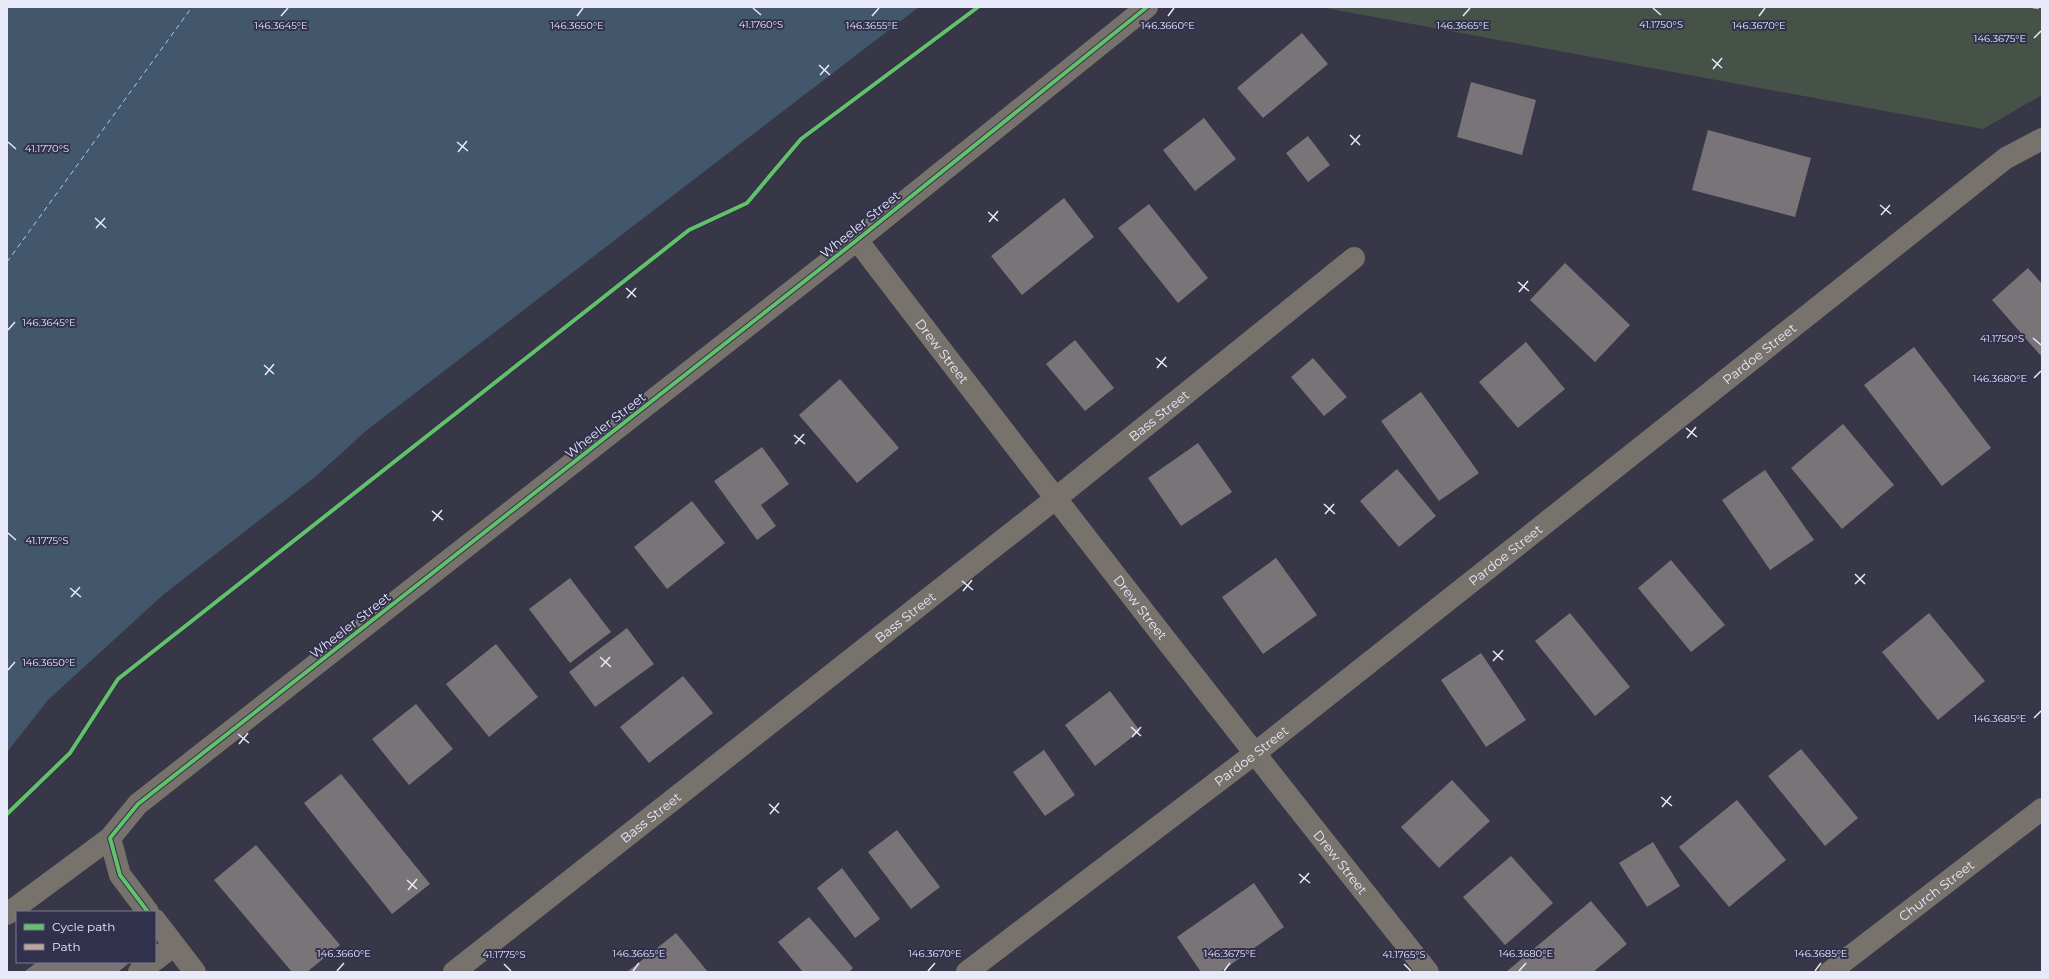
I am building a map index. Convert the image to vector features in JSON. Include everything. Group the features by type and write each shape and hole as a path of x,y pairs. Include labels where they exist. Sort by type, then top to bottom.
{"street":[{"name":"Wheeler Street","path":"7,914 110,838 138,804 857,240 1147,7"},
{"name":"Pardoe Street","path":"967,972 1254,754 2006,158 2042,139"},
{"name":"Drew Street","path":"857,240 1055,499 1254,754 1428,972"},
{"name":"Bass Street","path":"454,972 1055,499 1354,258"},
{"name":"Church Street","path":"1830,972 2042,809"},
{"path":"110,838 120,875 147,911"},
{"path":"156,921 195,972"},
{"path":"156,959 174,944"},
{"path":"139,972 151,963"}],"green space":[{"path":"1320,7 2042,7 2042,95 1983,129"}],"water":[{"path":"7,7 919,7 367,430 315,477 164,594 48,700 7,752"}],"building":[{"path":"1302,33 1328,64 1263,118 1237,88"},
{"path":"1471,82 1536,100 1522,155 1457,137"},
{"path":"1204,118 1236,159 1195,191 1163,150"},
{"path":"1708,130 1811,158 1795,217 1692,190"},
{"path":"1308,136 1330,165 1308,182 1286,153"},
{"path":"1064,198 1094,237 1022,295 991,256"},
{"path":"1149,204 1208,278 1178,303 1118,228"},
{"path":"1565,263 1630,325 1595,362 1530,300"},
{"path":"2028,268 2042,284 2042,357 1992,300"},
{"path":"1075,340 1114,388 1085,411 1046,364"},
{"path":"1526,342 1565,389 1518,428 1479,382"},
{"path":"1914,347 1991,448 1942,486 1864,385"},
{"path":"1313,358 1347,397 1324,416 1291,377"},
{"path":"840,379 899,448 857,483 799,415"},
{"path":"1421,392 1479,473 1439,501 1381,421"},
{"path":"1843,424 1894,485 1842,529 1791,468"},
{"path":"1198,443 1232,492 1181,526 1148,478"},
{"path":"762,447 789,484 761,505 776,526 757,540 714,481"},
{"path":"1397,469 1436,516 1399,547 1360,501"},
{"path":"1765,470 1814,540 1770,570 1722,500"},
{"path":"692,501 725,543 667,589 634,547"},
{"path":"1276,558 1317,615 1263,654 1222,597"},
{"path":"1671,560 1725,625 1691,652 1638,588"},
{"path":"570,578 611,632 570,663 529,609"},
{"path":"1570,613 1630,687 1595,716 1535,641"},
{"path":"1929,613 1985,681 1938,720 1882,652"},
{"path":"627,628 654,664 595,707 569,672"},
{"path":"496,644 538,697 489,737 446,684"},
{"path":"1481,653 1526,720 1486,747 1441,680"},
{"path":"683,676 713,713 649,763 620,727"},
{"path":"1110,691 1140,731 1095,766 1065,725"},
{"path":"416,704 453,749 409,785 372,739"},
{"path":"1801,749 1858,818 1825,846 1768,776"},
{"path":"1044,750 1075,795 1045,816 1013,772"},
{"path":"341,774 430,884 392,914 304,803"},
{"path":"1452,780 1490,821 1439,868 1401,827"},
{"path":"1737,800 1786,860 1729,907 1679,847"},
{"path":"897,830 940,887 911,909 868,852"},
{"path":"1653,842 1680,886 1647,907 1619,863"},
{"path":"256,845 340,945 307,972 292,972 214,880"},
{"path":"1511,856 1553,903 1505,945 1463,897"},
{"path":"842,868 880,919 855,938 817,888"},
{"path":"1254,883 1284,927 1220,972 1201,972 1177,937"},
{"path":"1591,901 1627,944 1593,972 1506,972"},
{"path":"809,917 853,968 849,972 803,972 778,942"},
{"path":"676,933 708,972 627,972"},
{"path":"36,963 128,964 118,972 24,972"}],"ferry route":[{"path":"7,262 192,7"}],"marked path":[{"path":"2033,7 2042,8"}],"cycle path":[{"path":"7,814 70,753 118,679 689,230 747,203 801,139 978,7"},
{"path":"147,911 120,875 110,838 138,804 857,240 1147,7"}]}
